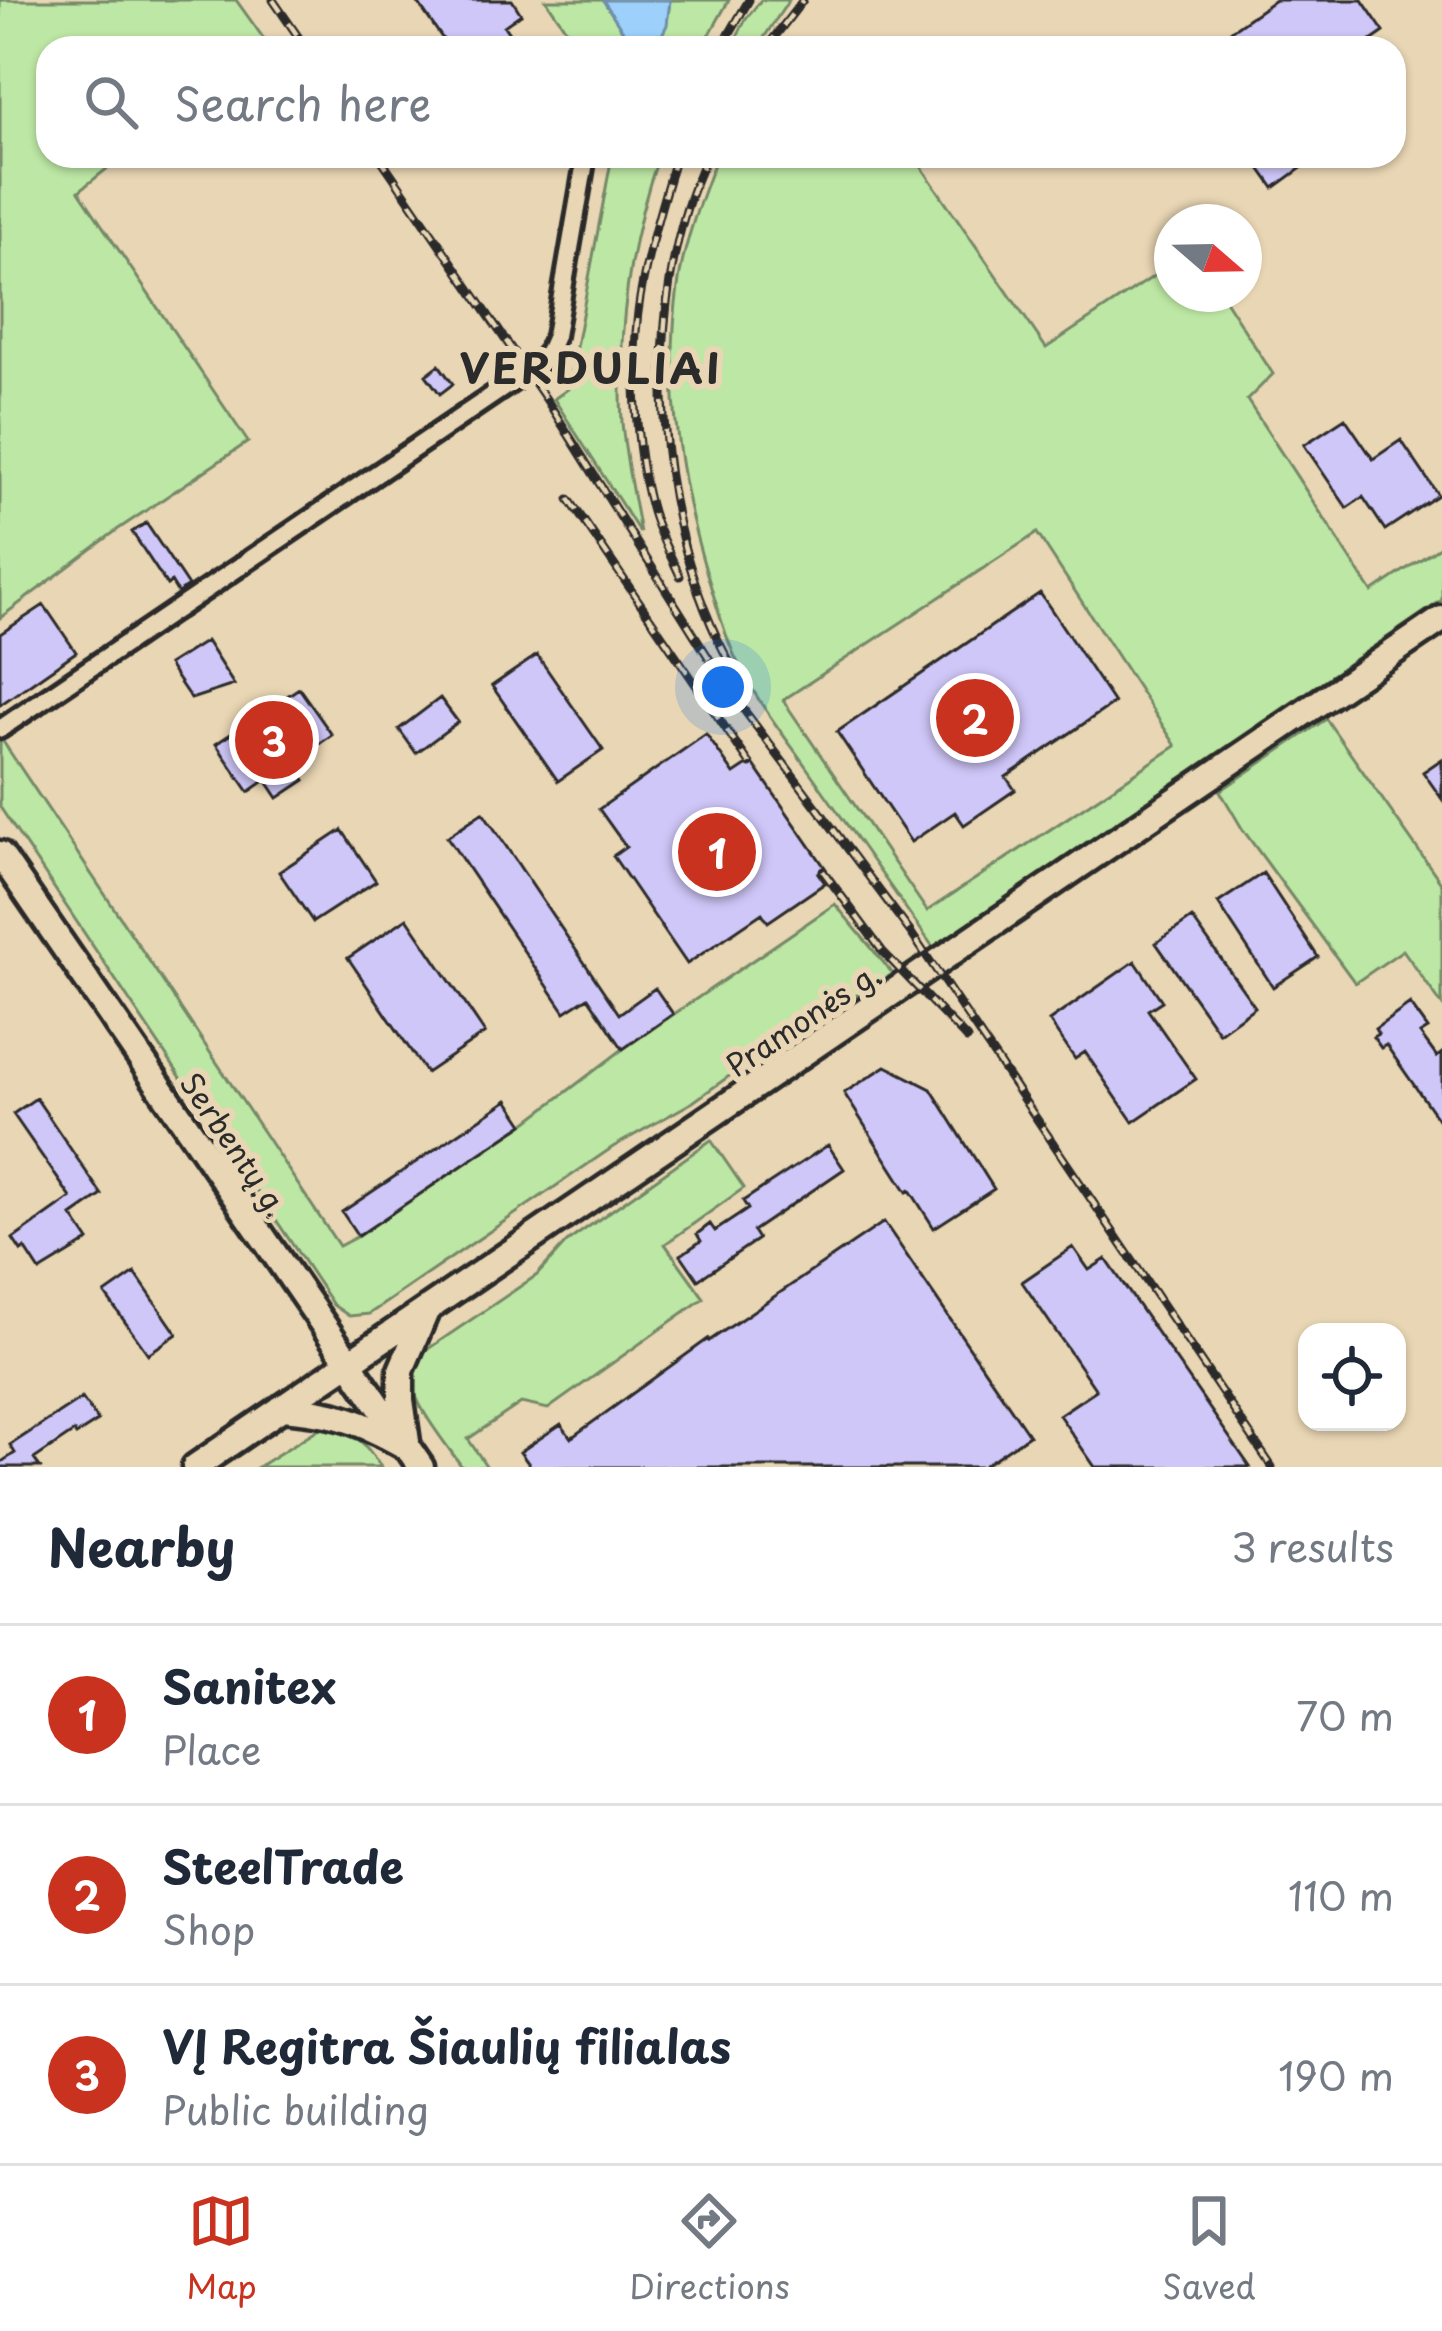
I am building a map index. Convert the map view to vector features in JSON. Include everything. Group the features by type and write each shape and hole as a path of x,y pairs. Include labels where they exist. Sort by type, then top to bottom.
{"main road":[{"name":"Pramonės g.","path":"194,1467 1442,620"},
{"name":"Serbentų g.","path":"0,854 414,1458"},
{"path":"414,1458 401,1400 401,1370 428,1307"},
{"path":"281,1408 341,1416 366,1425 414,1458"}],"street":[{"path":"0,729 508,385 547,353 555,335 584,168"}],"green space":[{"path":"0,0 236,0 262,36 36,36 36,168 108,168 79,191 248,442 117,530 0,618"},
{"path":"546,0 603,0 626,36 571,36"},
{"path":"670,0 729,0 709,36 661,36"},
{"path":"761,0 789,0 765,36 737,36"},
{"path":"610,168 655,168 633,254 621,355 623,436 640,533 554,399 568,389"},
{"path":"713,168 922,168 1046,348 1154,276 1154,312 1233,312 1273,374 1247,400 1372,592 1442,545 1442,600 933,947 770,716 729,642 699,548 678,437 673,362 681,270","holes":["1037,533 1176,746 927,911 783,700"]},
{"path":"1326,719 1442,884 1442,1005 1403,950 1355,983 1243,830 1220,791"},
{"path":"0,737 339,1246 524,1124 623,1049 835,904 893,974 774,1044 693,1102 613,1147 369,1314 349,1316 333,1305 0,807"},
{"path":"711,1140 744,1188 665,1244 704,1298 548,1409 521,1403 468,1439 487,1467 462,1467 413,1388 413,1370 425,1351 537,1275 567,1242"},
{"path":"323,1426 357,1438 381,1467 258,1467"}],"water":[{"path":"603,0 670,0 661,36 626,36"}],"building":[{"path":"416,0 512,0 521,14 504,26 511,36 441,36"},
{"path":"1275,0 1362,0 1384,32 1378,36 1223,36"},
{"path":"1260,168 1302,168 1274,188"},
{"path":"439,365 453,384 440,394 426,375"},
{"path":"1345,418 1373,459 1401,440 1438,495 1385,530 1363,497 1347,508 1304,445"},
{"path":"146,523 188,586 178,593 171,582 167,585 132,532"},
{"path":"1040,593 1114,703 1006,777 1015,790 964,825 955,812 911,842 837,732"},
{"path":"44,605 76,652 0,705 0,634"},
{"path":"206,641 234,685 191,699 168,665"},
{"path":"537,655 603,750 558,781 492,686"},
{"path":"299,688 332,735 293,762 305,780 278,798 266,780 249,792 216,744"},
{"path":"440,698 458,722 416,753 399,729"},
{"path":"706,734 734,774 752,762 826,869 818,873 825,883 768,922 762,913 687,964 613,856 626,847 599,809"},
{"path":"1442,759 1442,799 1423,772"},
{"path":"483,812 619,1014 655,988 673,1014 623,1049 588,997 565,1012 447,837"},
{"path":"342,830 376,881 313,922 279,872"},
{"path":"1263,873 1318,957 1273,987 1218,903"},
{"path":"407,918 485,1033 426,1073 348,958"},
{"path":"1192,918 1255,1007 1219,1033 1156,943"},
{"path":"1135,961 1162,1001 1148,1010 1196,1079 1133,1122 1085,1052 1075,1059 1049,1021"},
{"path":"1410,1004 1428,1029 1420,1034 1437,1057 1442,1053 1442,1125 1386,1045 1381,1048 1373,1037 1378,1034 1375,1029"},
{"path":"886,1066 931,1089 994,1189 934,1228 844,1093"},
{"path":"36,1098 102,1195 72,1216 89,1241 40,1271 13,1239 71,1198 13,1114"},
{"path":"508,1100 524,1124 358,1236 342,1212"},
{"path":"828,1145 844,1169 753,1231 758,1239 698,1280 681,1255 701,1241 697,1234 710,1224 715,1231 748,1209 743,1201"},
{"path":"884,1222 1029,1435 982,1467 531,1467 520,1452 561,1424 571,1438 708,1339"},
{"path":"1073,1247 1089,1270 1106,1259 1250,1467 1095,1467 1059,1415 1096,1390 1022,1282"},
{"path":"135,1273 177,1334 148,1354 105,1294"},
{"path":"82,1398 98,1421 34,1459 40,1467 0,1467 15,1453 10,1445"}],"railway":[{"path":"273,0 298,36"},
{"path":"728,36 749,0"},
{"path":"775,36 803,0"},
{"path":"387,168 548,402 729,690 911,933 1272,1467"},
{"path":"673,168 643,280 635,376 646,485 657,525 680,576"},
{"path":"702,168 684,216 670,281 663,351 664,422 688,560 711,623 740,680"},
{"path":"569,499 750,764"},
{"path":"823,871 883,952 967,1039"}],"place":[{"name":"SteelTrade","path":"975,718"},
{"name":"VĮ Regitra Šiaulių filialas","path":"274,740"},
{"name":"Sanitex","path":"717,852"}],"district":[{"name":"VERDULIAI","path":"591,366"}]}
